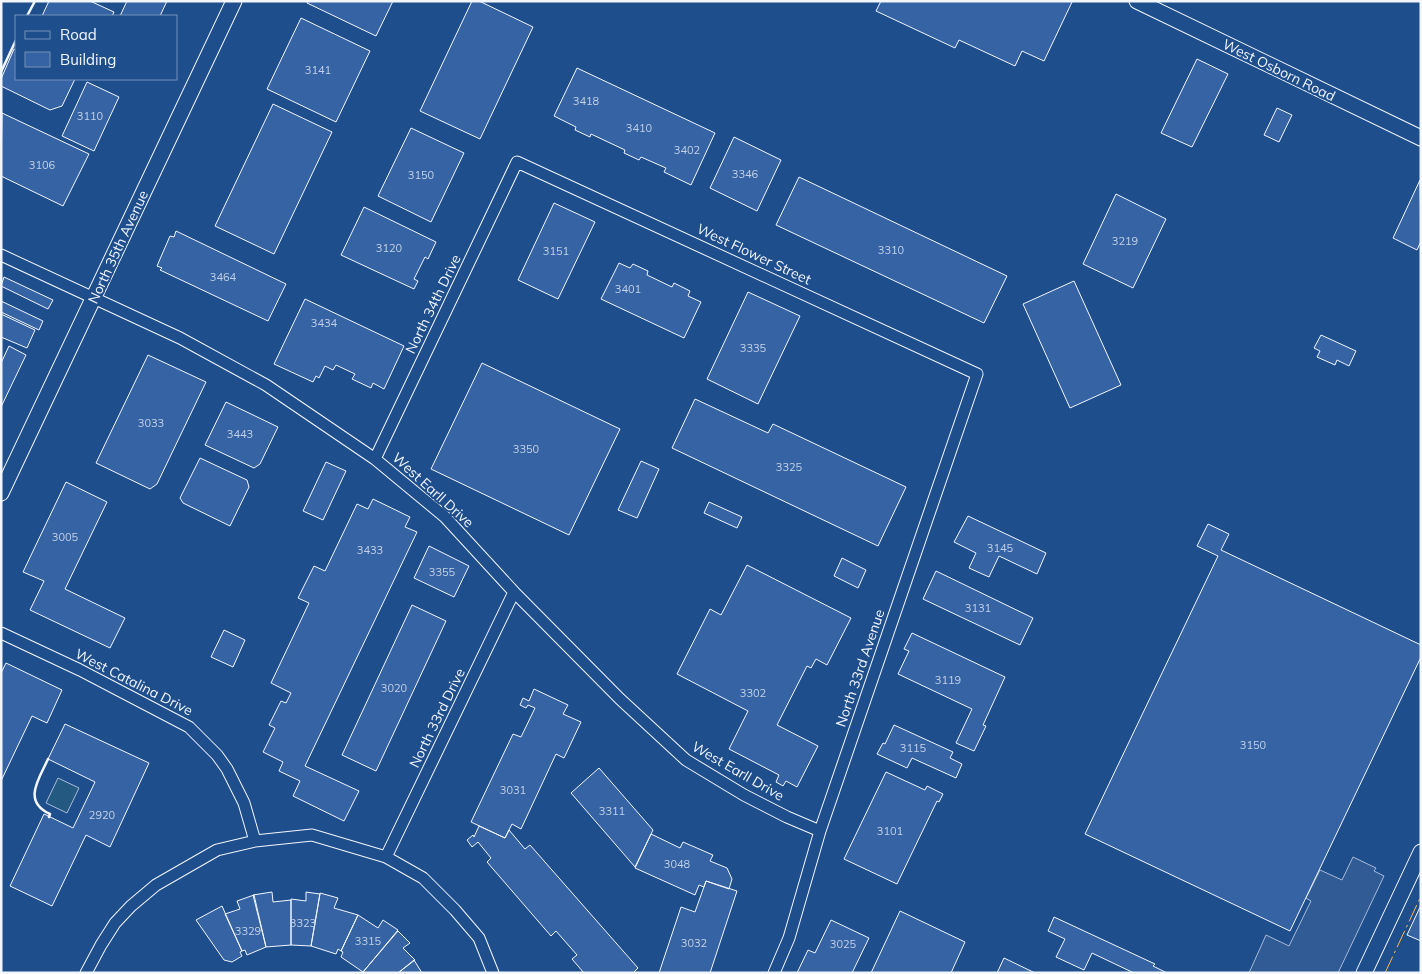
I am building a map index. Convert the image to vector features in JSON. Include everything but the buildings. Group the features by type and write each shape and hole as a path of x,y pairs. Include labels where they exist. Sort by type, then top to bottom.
{"main road":[{"name":"North 35th Avenue","path":"1,493 234,1"},
{"name":"West Osborn Road","path":"1138,1 1421,138"},
{"path":"1364,973 1421,852"}],"street":[{"name":"West Flower Street","path":"517,162 977,374"},
{"name":"North 34th Drive","path":"375,459 517,162"},
{"name":"West Earll Drive","path":"1,255 180,338 266,385 375,459 445,518 514,592 634,713 686,760 744,795 787,817 820,830"},
{"name":"North 33rd Avenue","path":"774,973 789,938 820,830 977,374"},
{"name":"North 33rd Drive","path":"386,857 514,592"},
{"name":"West Catalina Drive","path":"1,633 80,670 189,727 217,755 227,769 244,803 255,841"},
{"path":"86,973 101,945 116,923 131,906 156,885 216,850 255,841 312,836 386,857 423,878 479,938 493,973"}],"shaded area":[{"path":"58,778 79,788 67,813 46,803"},
{"path":"1353,857 1376,868 1374,871 1384,876 1338,973 1249,973 1266,935 1289,946 1311,901 1306,898 1320,870 1342,880"}],"wall":[{"path":"28,15 35,1"},
{"path":"1,72 15,42"},
{"path":"48,759 37,782 35,796 37,803 50,814 49,817"}],"power":[{"path":"1385,973 1421,896"}]}
